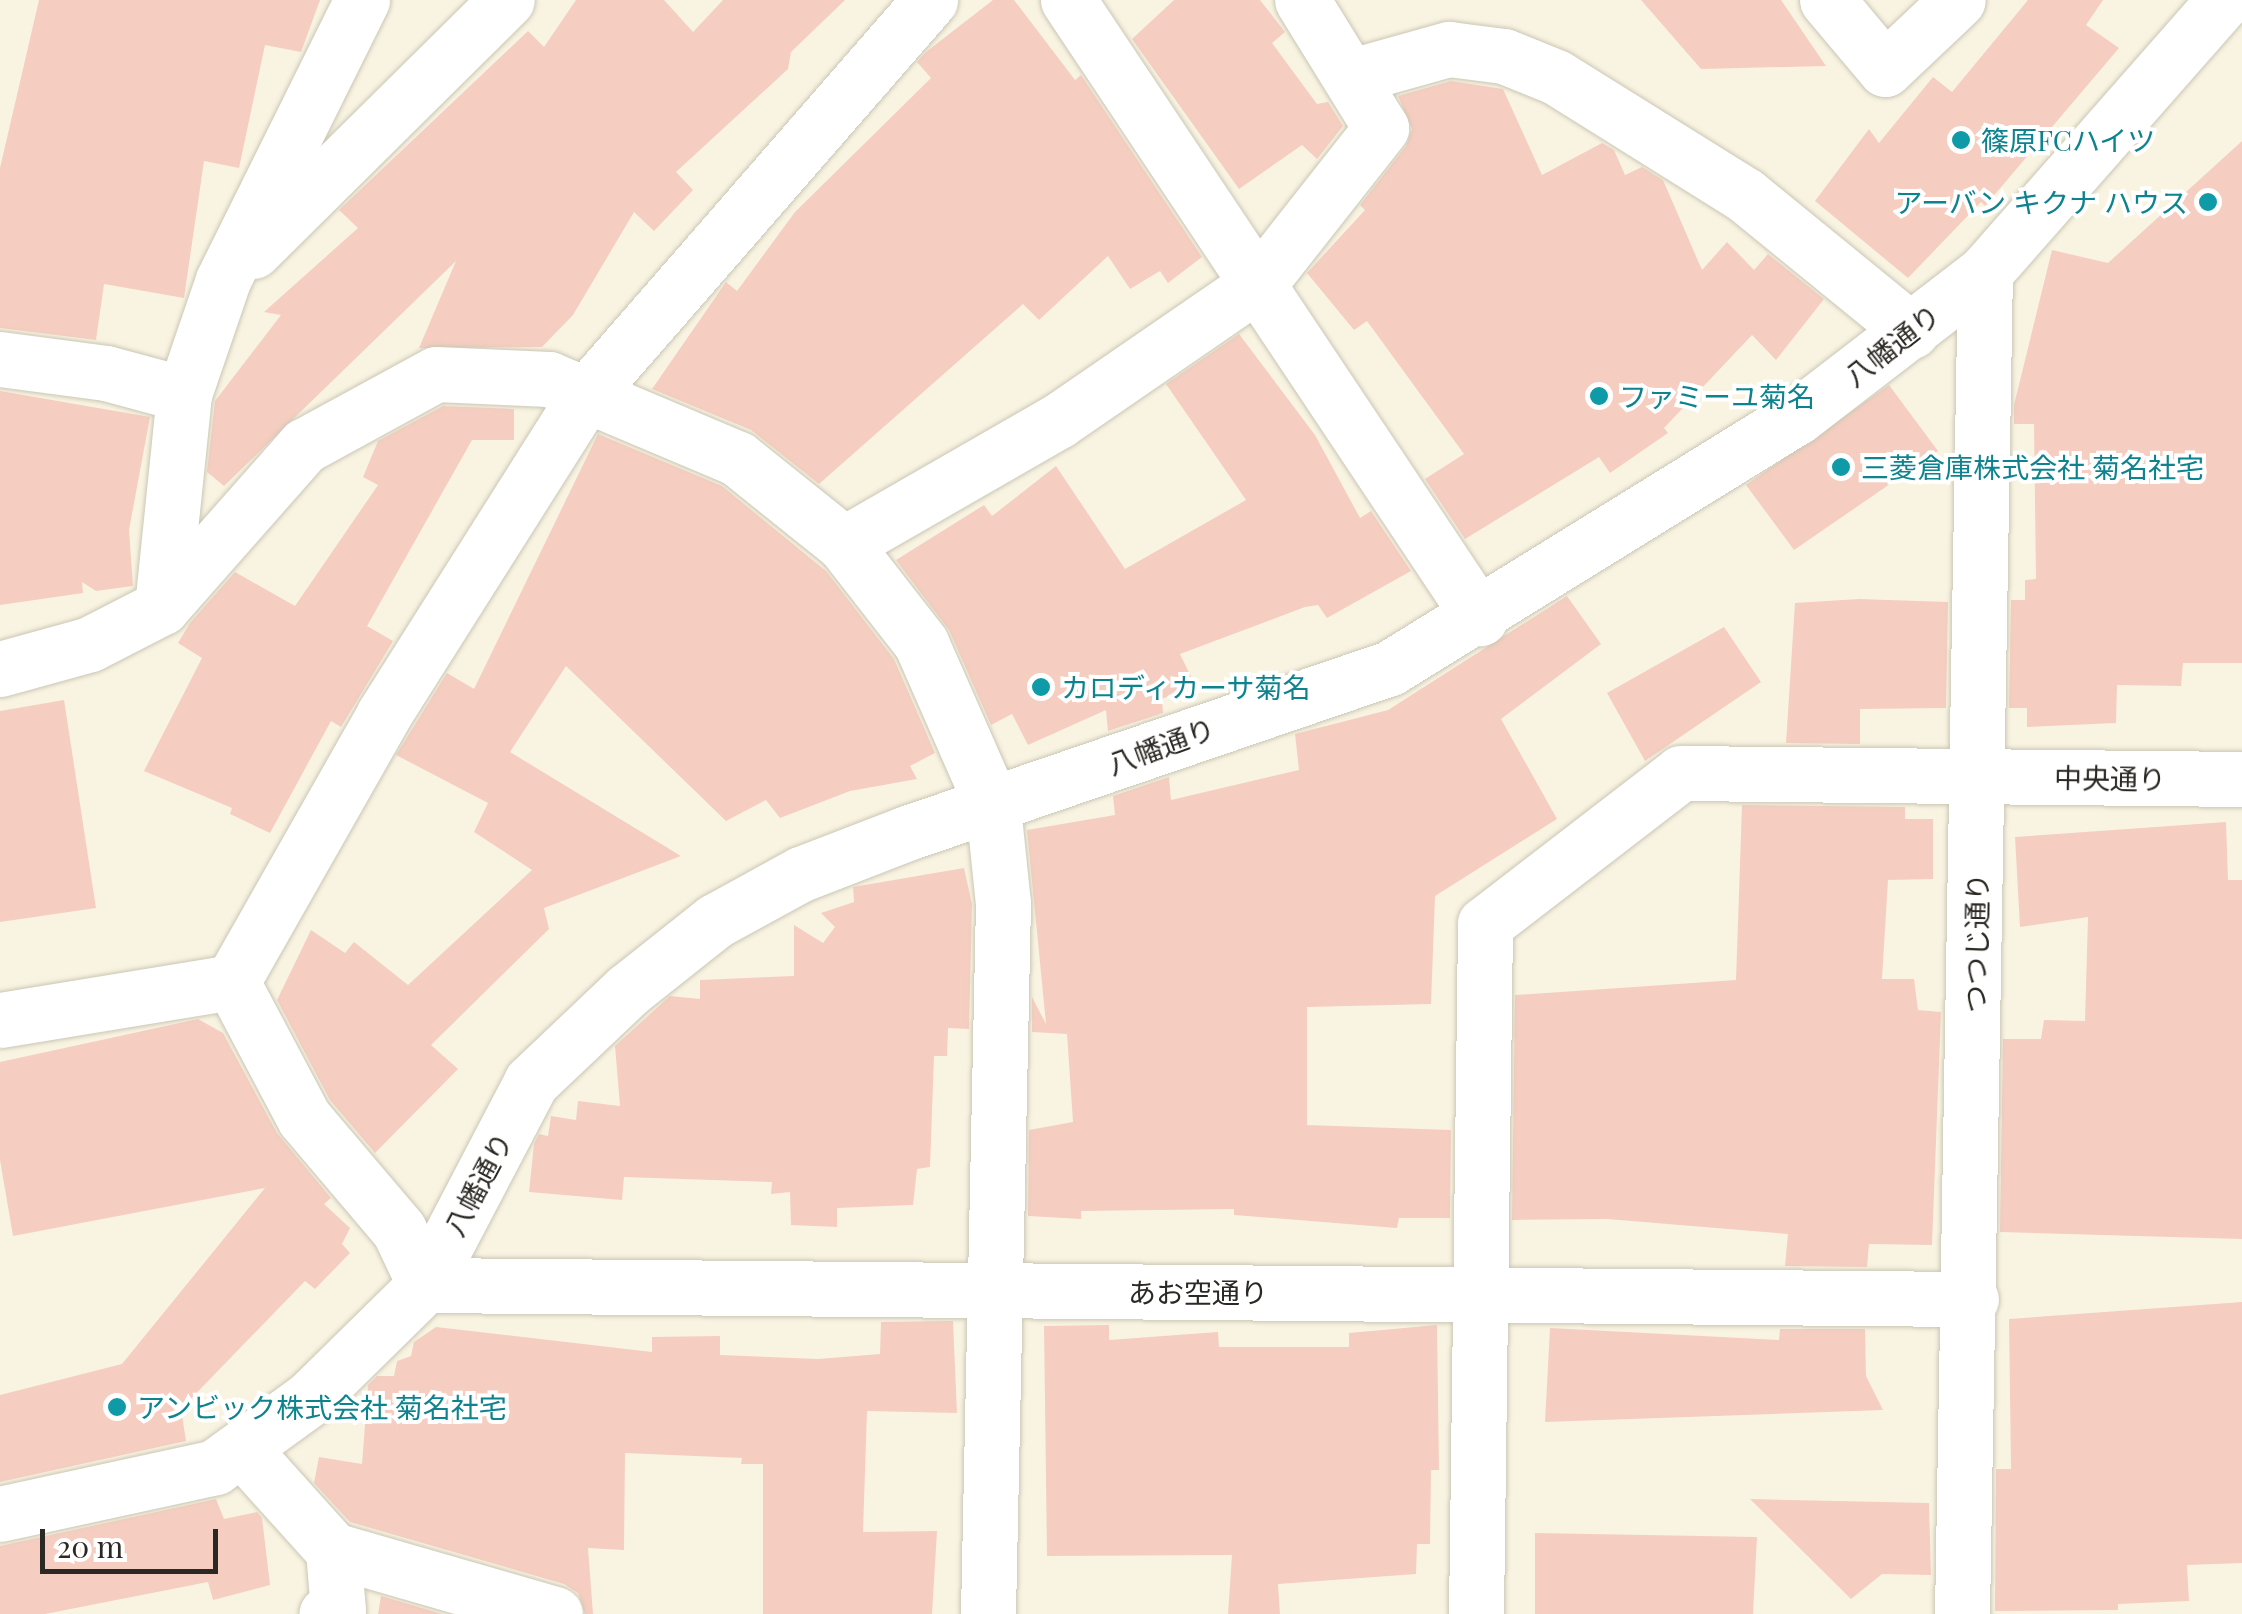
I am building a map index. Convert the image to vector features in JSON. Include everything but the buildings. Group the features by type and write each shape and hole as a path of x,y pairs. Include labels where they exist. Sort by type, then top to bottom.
{"street":[{"path":"162,607 184,394 223,280 362,0"},
{"path":"223,280 507,0"},
{"path":"232,982 394,698 586,395 930,0"},
{"path":"1068,0 1260,282 1480,618"},
{"path":"844,544 1058,422 1260,282 1381,128 1302,0"},
{"path":"1827,0 1884,69 1958,0"},
{"name":"八幡通り","path":"0,1514 215,1467 309,1399 425,1285 532,1082 628,990 715,920 801,874 1390,668 1480,618 1797,417 1985,272 2224,0"},
{"path":"1352,76 1449,49 1504,56 1556,77 1744,194 1912,331"},
{"name":"つつじ通り","path":"1962,1614 1972,1300 1985,272"},
{"path":"0,359 106,373 184,394"},
{"path":"0,670 90,644 162,607 304,446 436,374 549,379 738,459 844,544 921,642 992,807 1002,903 988,1614"},
{"name":"中央通り","path":"1481,1295 1485,924 1681,773 2242,780"},
{"path":"0,1020 232,982"},
{"path":"232,982 304,1118 398,1230 425,1285"},
{"name":"あお空通り","path":"425,1285 1972,1300"},
{"path":"1476,1614 1481,1295"},
{"path":"242,1449 333,1550 555,1614"},
{"path":"326,1614 338,1611 333,1550"}],"place":[{"name":"篠原FCハイツ","path":"1961,140"},
{"name":"アーバン キクナ ハウス","path":"2208,202"},
{"name":"ファミーユ菊名","path":"1599,396"},
{"name":"三菱倉庫株式会社 菊名社宅","path":"1841,467"},
{"name":"カロディカーサ菊名","path":"1041,687"},
{"name":"アンビック株式会社 菊名社宅","path":"117,1407"}]}
